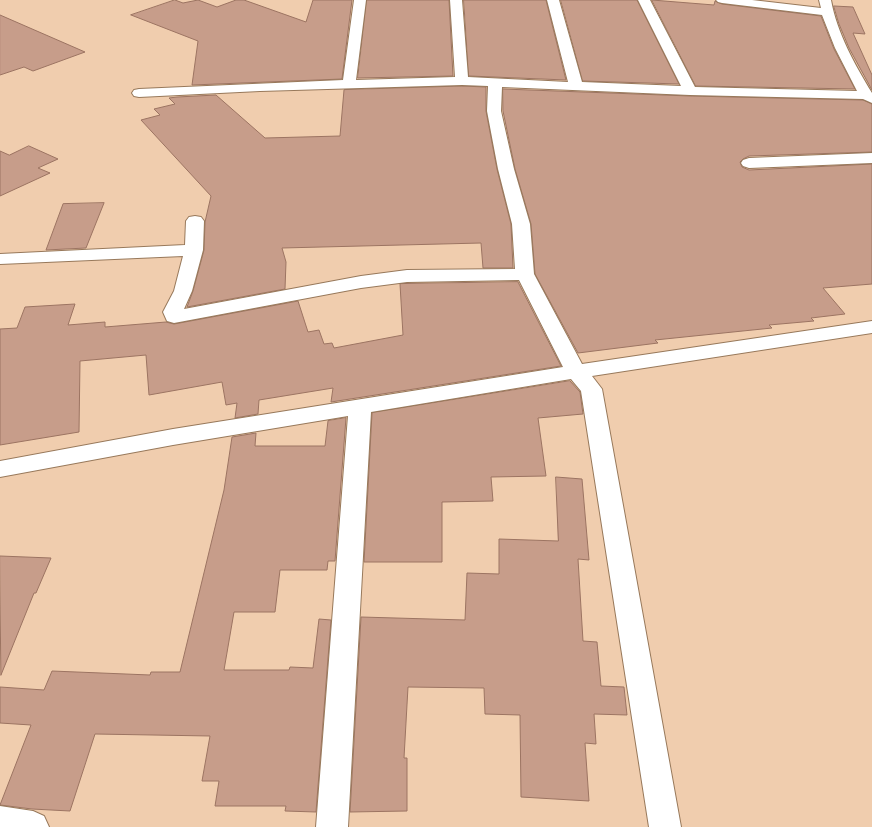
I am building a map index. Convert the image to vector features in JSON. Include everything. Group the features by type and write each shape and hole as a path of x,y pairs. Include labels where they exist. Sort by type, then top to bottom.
{"street":[{"path":"349,84 360,0"},
{"path":"456,0 462,81"},
{"path":"553,0 576,86"},
{"path":"644,0 690,91"},
{"path":"139,93 462,81 869,97 826,6 722,0"},
{"path":"495,83 494,111 506,169 521,224 525,274 576,372 591,389 665,827"},
{"path":"750,163 872,158"},
{"path":"194,221 194,250 183,291 173,312 174,317 361,282 407,276 525,274"},
{"path":"0,259 194,250"},
{"path":"0,469 173,437 576,372 872,327"},
{"path":"332,827 360,408"},
{"path":"0,822 33,827"}],"building":[{"path":"175,0 183,3 198,0 217,7 236,0 244,0 306,22 313,0 352,0 342,79 192,85 198,41 131,15"},
{"path":"367,0 449,0 453,76 358,78"},
{"path":"464,0 546,0 566,80 469,76"},
{"path":"561,0 637,0 679,84 583,81"},
{"path":"652,0 714,5 715,1 722,4 821,16 834,49 855,89 696,86"},
{"path":"834,6 853,7 865,34 853,33 872,75 872,90 849,48 839,24"},
{"path":"0,15 85,52 33,71 24,67 0,75"},
{"path":"462,86 486,87 486,111 497,169 511,224 513,268 483,268 481,243 282,248 286,262 285,289 187,307 204,250 205,222 211,196 141,120 160,115 154,109 175,104 169,98 216,95 265,138 340,136 344,90"},
{"path":"503,89 690,96 863,100 872,104 872,152 749,156 740,162 742,167 749,170 872,164 872,284 823,288 845,314 811,318 814,321 769,325 772,328 655,340 658,343 578,353 535,274 531,224 515,169 503,111"},
{"path":"29,146 58,159 38,168 50,173 0,196 0,151 9,155"},
{"path":"104,203 86,248 46,250 63,204"},
{"path":"518,282 561,366 331,402 333,388 259,400 258,414 235,418 237,403 226,405 222,382 149,395 146,355 80,361 79,432 0,445 0,329 17,328 25,307 75,304 68,325 105,322 105,327 166,322 174,324 298,301 308,332 319,330 324,344 332,343 334,348 403,335 400,284"},
{"path":"570,381 580,392 583,414 538,418 546,476 491,477 493,501 442,502 442,562 364,562 372,413"},
{"path":"346,418 335,561 328,561 327,570 280,570 275,612 234,612 224,670 289,670 290,667 313,668 319,619 331,620 316,812 285,811 286,806 215,806 219,781 202,781 210,736 95,734 70,811 32,809 0,805 31,725 0,723 0,687 44,690 52,671 150,675 151,672 180,672 224,490 232,437 256,433 255,446 325,446 328,421"},
{"path":"556,477 582,479 589,560 578,559 583,641 597,642 601,686 624,687 627,715 594,714 596,744 585,743 589,801 521,797 520,715 485,714 484,688 408,687 404,758 407,758 407,811 350,812 361,617 465,620 467,573 499,574 499,539 558,541"},
{"path":"0,556 51,558 36,593 34,593 1,675"}]}
